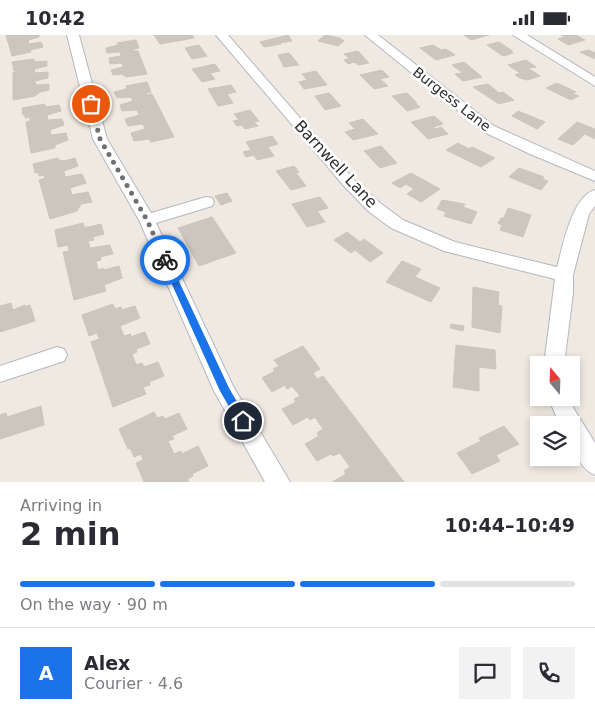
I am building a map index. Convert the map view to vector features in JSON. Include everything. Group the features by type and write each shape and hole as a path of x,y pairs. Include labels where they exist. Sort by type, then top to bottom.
{"street":[{"path":"73,35 100,139 147,220 225,391 278,482"},
{"name":"Barnwell Lane","path":"222,35 349,183 374,207 397,223 437,242 465,252 564,275"},
{"name":"Burgess Lane","path":"371,35 489,129 595,176"},
{"path":"519,35 595,82"},
{"path":"555,356 564,293 564,275 581,213 595,195"},
{"path":"147,220 206,202"},
{"path":"0,374 57,355"},
{"path":"562,406 595,464"}],"building":[{"path":"6,35 39,35 39,37 28,40 29,44 41,42 43,47 12,56"},
{"path":"154,35 192,35 194,38 160,44"},
{"path":"288,35 292,41 264,47 260,42"},
{"path":"325,35 340,38 344,41 338,46 318,41"},
{"path":"464,35 489,35 471,40"},
{"path":"561,35 576,35 585,40 568,45 558,39 565,37"},
{"path":"136,40 139,48 134,49 134,51 138,51 147,74 126,77 122,74 113,75 111,70 123,67 122,63 110,64 109,58 121,56 120,52 107,53 106,48 118,45 117,43"},
{"path":"499,42 513,53 503,56 487,45"},
{"path":"199,45 207,56 192,59 185,48"},
{"path":"433,45 441,50 446,49 455,55 436,60 420,48"},
{"path":"589,50 595,53 595,59 580,52"},
{"path":"358,51 369,63 358,65 354,62 348,64 344,60 349,58 344,54"},
{"path":"289,53 299,65 284,67 278,55"},
{"path":"34,59 34,62 47,61 47,66 34,69 35,73 48,72 48,78 35,81 36,85 49,84 49,90 40,92 35,96 13,100 13,73 18,71 14,71 12,62"},
{"path":"526,60 536,67 528,68 540,76 527,80 520,78 515,75 520,73 508,65"},
{"path":"464,62 482,77 463,81 455,74 463,73 452,65"},
{"path":"215,64 220,71 210,73 215,79 202,82 192,69"},
{"path":"382,70 389,77 380,79 388,86 374,89 360,75"},
{"path":"316,71 327,85 304,89 299,82 307,80 302,74"},
{"path":"147,82 151,92 146,93 147,95 152,94 174,137 151,142 149,139 134,141 131,133 145,129 143,124 128,126 125,119 139,115 137,110 122,111 120,105 133,101 131,97 117,98 114,92 127,88 126,86"},
{"path":"557,83 576,92 571,93 579,96 571,100 546,88"},
{"path":"488,84 499,93 503,92 514,100 499,104 473,87"},
{"path":"231,85 236,92 227,94 233,103 218,106 208,89"},
{"path":"329,93 341,106 325,110 315,96"},
{"path":"407,93 420,107 407,111 392,96"},
{"path":"45,104 45,107 59,105 61,111 47,115 48,120 62,119 64,125 50,130 51,135 66,133 68,140 55,145 55,148 31,153 26,122 30,121 30,117 25,118 22,108"},
{"path":"250,110 259,121 254,122 258,126 245,129 242,125 237,126 233,121 239,120 234,114"},
{"path":"518,111 545,122 537,129 512,116"},
{"path":"434,116 443,124 433,127 436,129 441,127 448,134 428,139 411,122"},
{"path":"363,119 378,134 353,140 345,132 355,129 349,123"},
{"path":"577,122 595,129 595,139 585,134 573,145 558,139"},
{"path":"272,136 278,144 268,147 274,156 257,160 254,155 246,157 243,152 251,150 246,142"},
{"path":"458,143 469,149 472,147 495,158 481,167 446,150"},
{"path":"381,146 397,163 380,168 364,151"},
{"path":"58,158 64,161 75,158 78,166 64,171 65,177 82,174 86,183 70,188 72,195 88,192 92,202 81,204 77,211 50,219 39,180 45,178 44,175 39,176 38,172 35,173 33,164"},
{"path":"294,166 299,172 296,173 306,186 291,190 276,171"},
{"path":"519,168 544,177 542,179 548,181 541,190 509,177"},
{"path":"411,173 440,189 421,202 407,194 414,189 406,184 400,188 392,183"},
{"path":"227,193 232,201 221,205 215,196"},
{"path":"320,197 328,208 317,211 325,222 307,227 292,204"},
{"path":"442,200 465,204 463,207 477,212 471,224 444,216 446,212 437,209"},
{"path":"508,208 531,215 523,237 500,230 502,225 498,223 501,218 504,218"},
{"path":"212,217 236,253 199,266 178,228"},
{"path":"83,223 84,227 101,224 104,234 93,237 94,240 88,241 90,248 110,245 113,254 100,257 101,260 96,261 98,270 119,266 122,278 104,285 106,291 74,300 63,252 69,251 68,245 58,247 55,230"},
{"path":"347,232 360,242 364,239 383,253 370,262 355,250 351,253 334,240"},
{"path":"402,261 421,269 415,277 440,288 431,302 386,282"},
{"path":"473,287 499,292 498,305 502,306 500,333 472,327"},
{"path":"11,303 13,310 30,305 35,321 0,332 0,306"},
{"path":"113,304 115,309 121,307 122,310 135,306 140,318 120,326 124,336 131,334 130,337 145,332 150,344 136,349 137,352 132,354 136,365 142,363 144,367 158,362 164,376 149,382 150,385 143,387 146,394 113,407 91,342 99,339 97,333 89,336 82,315"},
{"path":"451,324 464,326 463,331 450,328"},
{"path":"456,345 495,350 496,369 479,367 479,391 453,387"},
{"path":"303,346 320,369 313,373 317,379 323,376 404,482 332,482 346,474 344,471 350,467 340,453 333,456 331,454 317,461 305,444 319,436 317,433 323,429 315,417 310,420 308,417 293,425 282,409 296,402 294,399 300,396 292,386 287,389 285,385 272,392 262,378 275,371 273,369 279,366 274,360"},
{"path":"41,406 44,425 0,439 0,415 6,413 7,417"},
{"path":"154,412 157,418 163,416 165,419 179,413 187,429 172,436 174,439 168,441 174,454 181,451 182,454 198,446 208,466 192,474 193,476 187,479 189,482 144,482 136,463 143,460 141,454 134,457 130,448 128,449 119,429"},
{"path":"504,426 519,444 496,455 500,461 472,474 457,453 481,441 479,438"}],"way so far":[{"path":"91,104 100,139 147,220 165,260"}],"route":[{"path":"165,260 225,391 243,421"}]}
